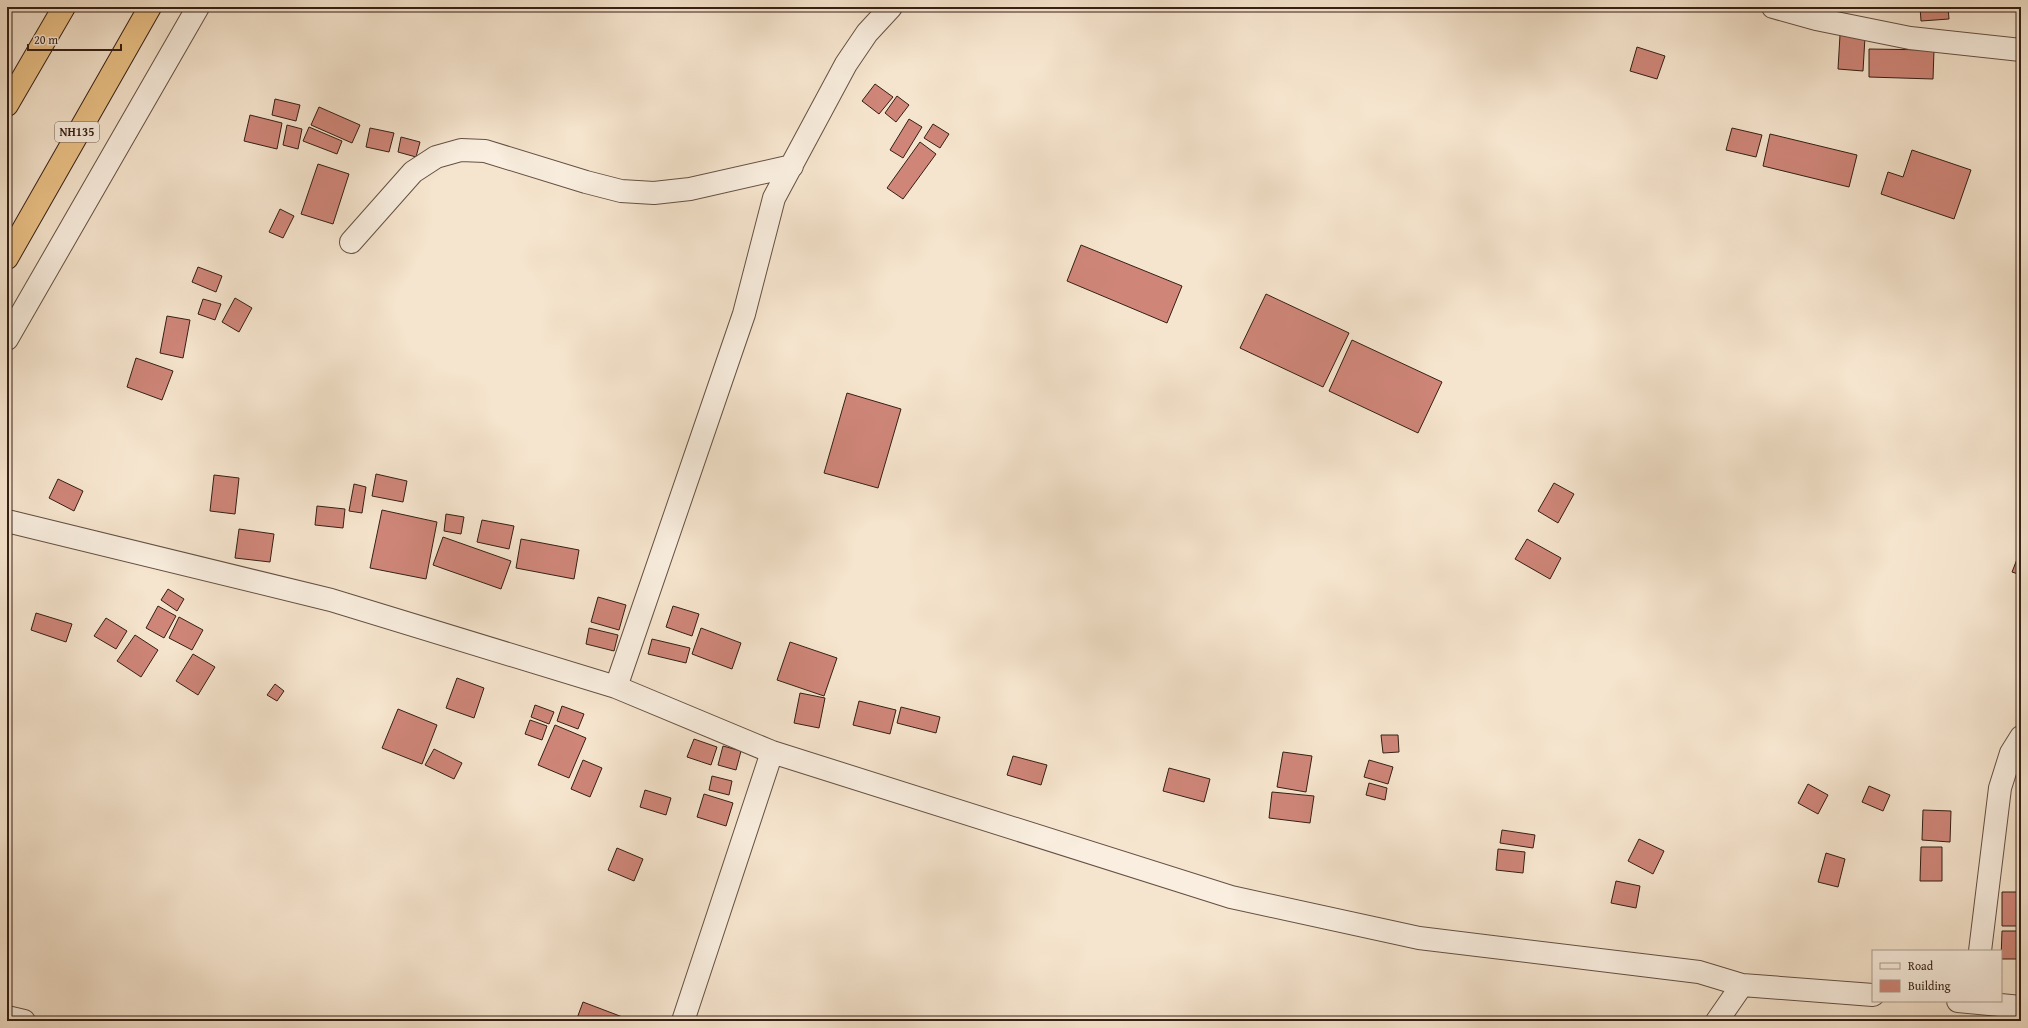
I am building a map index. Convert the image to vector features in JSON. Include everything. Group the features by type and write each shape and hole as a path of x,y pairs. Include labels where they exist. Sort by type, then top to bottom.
{"highway":[{"path":"7,105 64,7"},
{"name":"NH135","path":"7,258 150,7"}],"street":[{"path":"7,339 198,7"},
{"path":"616,687 744,314 774,198 846,64 867,33 891,7"},
{"path":"1774,7 1816,19 1910,38 2021,50"},
{"path":"351,242 413,172 436,157 461,150 485,150 586,182 621,191 654,193 690,189 792,166"},
{"path":"7,521 331,600 616,687 772,752 1231,897 1419,938 1578,959 1699,972 1742,985 1872,995"},
{"path":"1980,950 1996,809 2000,788 2016,745"},
{"path":"683,1021 772,752"},
{"path":"1717,1021 1742,985"},
{"path":"1978,1002 2021,1007"},
{"path":"7,1017 24,1021"}],"building":[{"path":"1920,7 1948,7 1949,19 1921,21"},
{"path":"1840,35 1865,37 1863,71 1838,69"},
{"path":"1637,47 1665,56 1657,79 1630,71"},
{"path":"1869,49 1934,50 1933,79 1869,77"},
{"path":"875,84 893,97 879,114 862,101"},
{"path":"897,96 909,105 896,122 885,113"},
{"path":"275,99 300,105 296,121 272,115"},
{"path":"319,107 360,125 352,143 311,125"},
{"path":"250,115 282,123 277,149 244,141"},
{"path":"909,119 922,127 903,158 890,150"},
{"path":"933,124 949,134 940,148 924,138"},
{"path":"287,125 302,129 298,149 283,145"},
{"path":"309,127 342,141 337,154 303,141"},
{"path":"370,128 394,133 389,152 366,147"},
{"path":"1732,128 1762,135 1756,157 1726,150"},
{"path":"1770,134 1857,155 1849,187 1763,166"},
{"path":"401,137 420,142 416,157 398,152"},
{"path":"920,142 936,154 903,199 887,188"},
{"path":"1912,150 1971,170 1954,219 1881,194 1888,172 1903,177"},
{"path":"318,164 349,174 333,224 301,214"},
{"path":"280,209 294,216 283,238 269,232"},
{"path":"1081,245 1182,286 1167,323 1067,281"},
{"path":"198,267 222,276 216,292 192,282"},
{"path":"1266,294 1349,333 1323,387 1240,348"},
{"path":"235,298 252,308 239,332 222,322"},
{"path":"203,299 221,304 215,320 198,314"},
{"path":"167,316 190,320 183,358 160,353"},
{"path":"1352,340 1442,382 1418,433 1329,391"},
{"path":"136,358 173,371 162,400 127,387"},
{"path":"847,393 901,409 878,488 824,473"},
{"path":"376,474 407,481 403,502 372,496"},
{"path":"214,475 239,478 235,514 210,511"},
{"path":"58,479 83,491 74,511 49,498"},
{"path":"1554,483 1574,494 1558,523 1538,511"},
{"path":"354,484 366,487 362,513 349,511"},
{"path":"317,506 345,509 343,528 315,525"},
{"path":"382,510 437,522 426,579 370,568"},
{"path":"446,514 464,517 461,534 444,531"},
{"path":"482,520 514,526 509,549 477,542"},
{"path":"239,529 274,534 270,562 235,558"},
{"path":"443,537 511,561 501,589 433,565"},
{"path":"521,539 579,550 574,579 516,568"},
{"path":"1527,539 1561,558 1550,579 1515,559"},
{"path":"2021,549 2021,575 2012,572"},
{"path":"168,589 184,599 177,611 161,600"},
{"path":"598,597 626,605 619,630 591,622"},
{"path":"158,606 176,616 164,638 146,628"},
{"path":"673,606 699,614 692,636 666,627"},
{"path":"36,613 72,624 66,642 31,630"},
{"path":"179,617 203,630 192,650 169,638"},
{"path":"106,618 127,631 116,649 94,636"},
{"path":"589,628 618,635 614,651 586,644"},
{"path":"701,628 741,643 732,669 692,654"},
{"path":"135,635 158,650 141,677 117,661"},
{"path":"652,639 690,648 686,663 648,654"},
{"path":"790,642 837,658 824,696 777,680"},
{"path":"193,654 215,667 198,695 176,681"},
{"path":"457,678 484,688 474,718 446,708"},
{"path":"275,684 284,691 277,701 267,695"},
{"path":"800,693 825,698 819,728 794,723"},
{"path":"859,701 896,710 890,734 853,725"},
{"path":"535,705 554,712 549,724 531,717"},
{"path":"562,706 584,714 578,729 557,721"},
{"path":"901,707 940,717 936,733 897,723"},
{"path":"398,709 437,725 422,764 382,748"},
{"path":"530,720 547,726 542,740 525,734"},
{"path":"555,725 586,738 569,778 538,765"},
{"path":"1381,735 1398,735 1399,752 1383,753"},
{"path":"694,739 717,747 711,765 687,757"},
{"path":"723,746 741,751 736,770 718,765"},
{"path":"434,749 462,763 454,779 425,765"},
{"path":"1283,752 1312,756 1306,792 1277,787"},
{"path":"1013,756 1047,765 1041,785 1007,775"},
{"path":"583,760 602,768 590,797 571,789"},
{"path":"1369,760 1393,767 1388,784 1364,777"},
{"path":"1169,768 1210,779 1204,802 1163,791"},
{"path":"712,776 732,781 729,795 709,790"},
{"path":"1369,783 1387,788 1385,800 1366,795"},
{"path":"1808,784 1828,795 1818,814 1798,803"},
{"path":"1869,786 1890,795 1883,811 1862,802"},
{"path":"645,790 671,798 666,815 640,807"},
{"path":"1272,792 1314,796 1310,823 1269,818"},
{"path":"704,794 733,803 726,826 697,817"},
{"path":"1923,810 1951,811 1950,842 1922,840"},
{"path":"1502,830 1535,835 1533,848 1500,843"},
{"path":"1639,839 1664,851 1653,874 1628,861"},
{"path":"1921,847 1942,847 1942,881 1920,881"},
{"path":"617,848 643,859 634,881 608,870"},
{"path":"1498,849 1525,852 1523,873 1496,870"},
{"path":"1826,853 1845,859 1838,887 1818,882"},
{"path":"1616,881 1640,886 1636,908 1611,903"},
{"path":"2002,892 2021,892 2021,926 2002,926"},
{"path":"2002,931 2021,931 2021,959 2002,959"},
{"path":"583,1002 633,1021 576,1021"}]}
